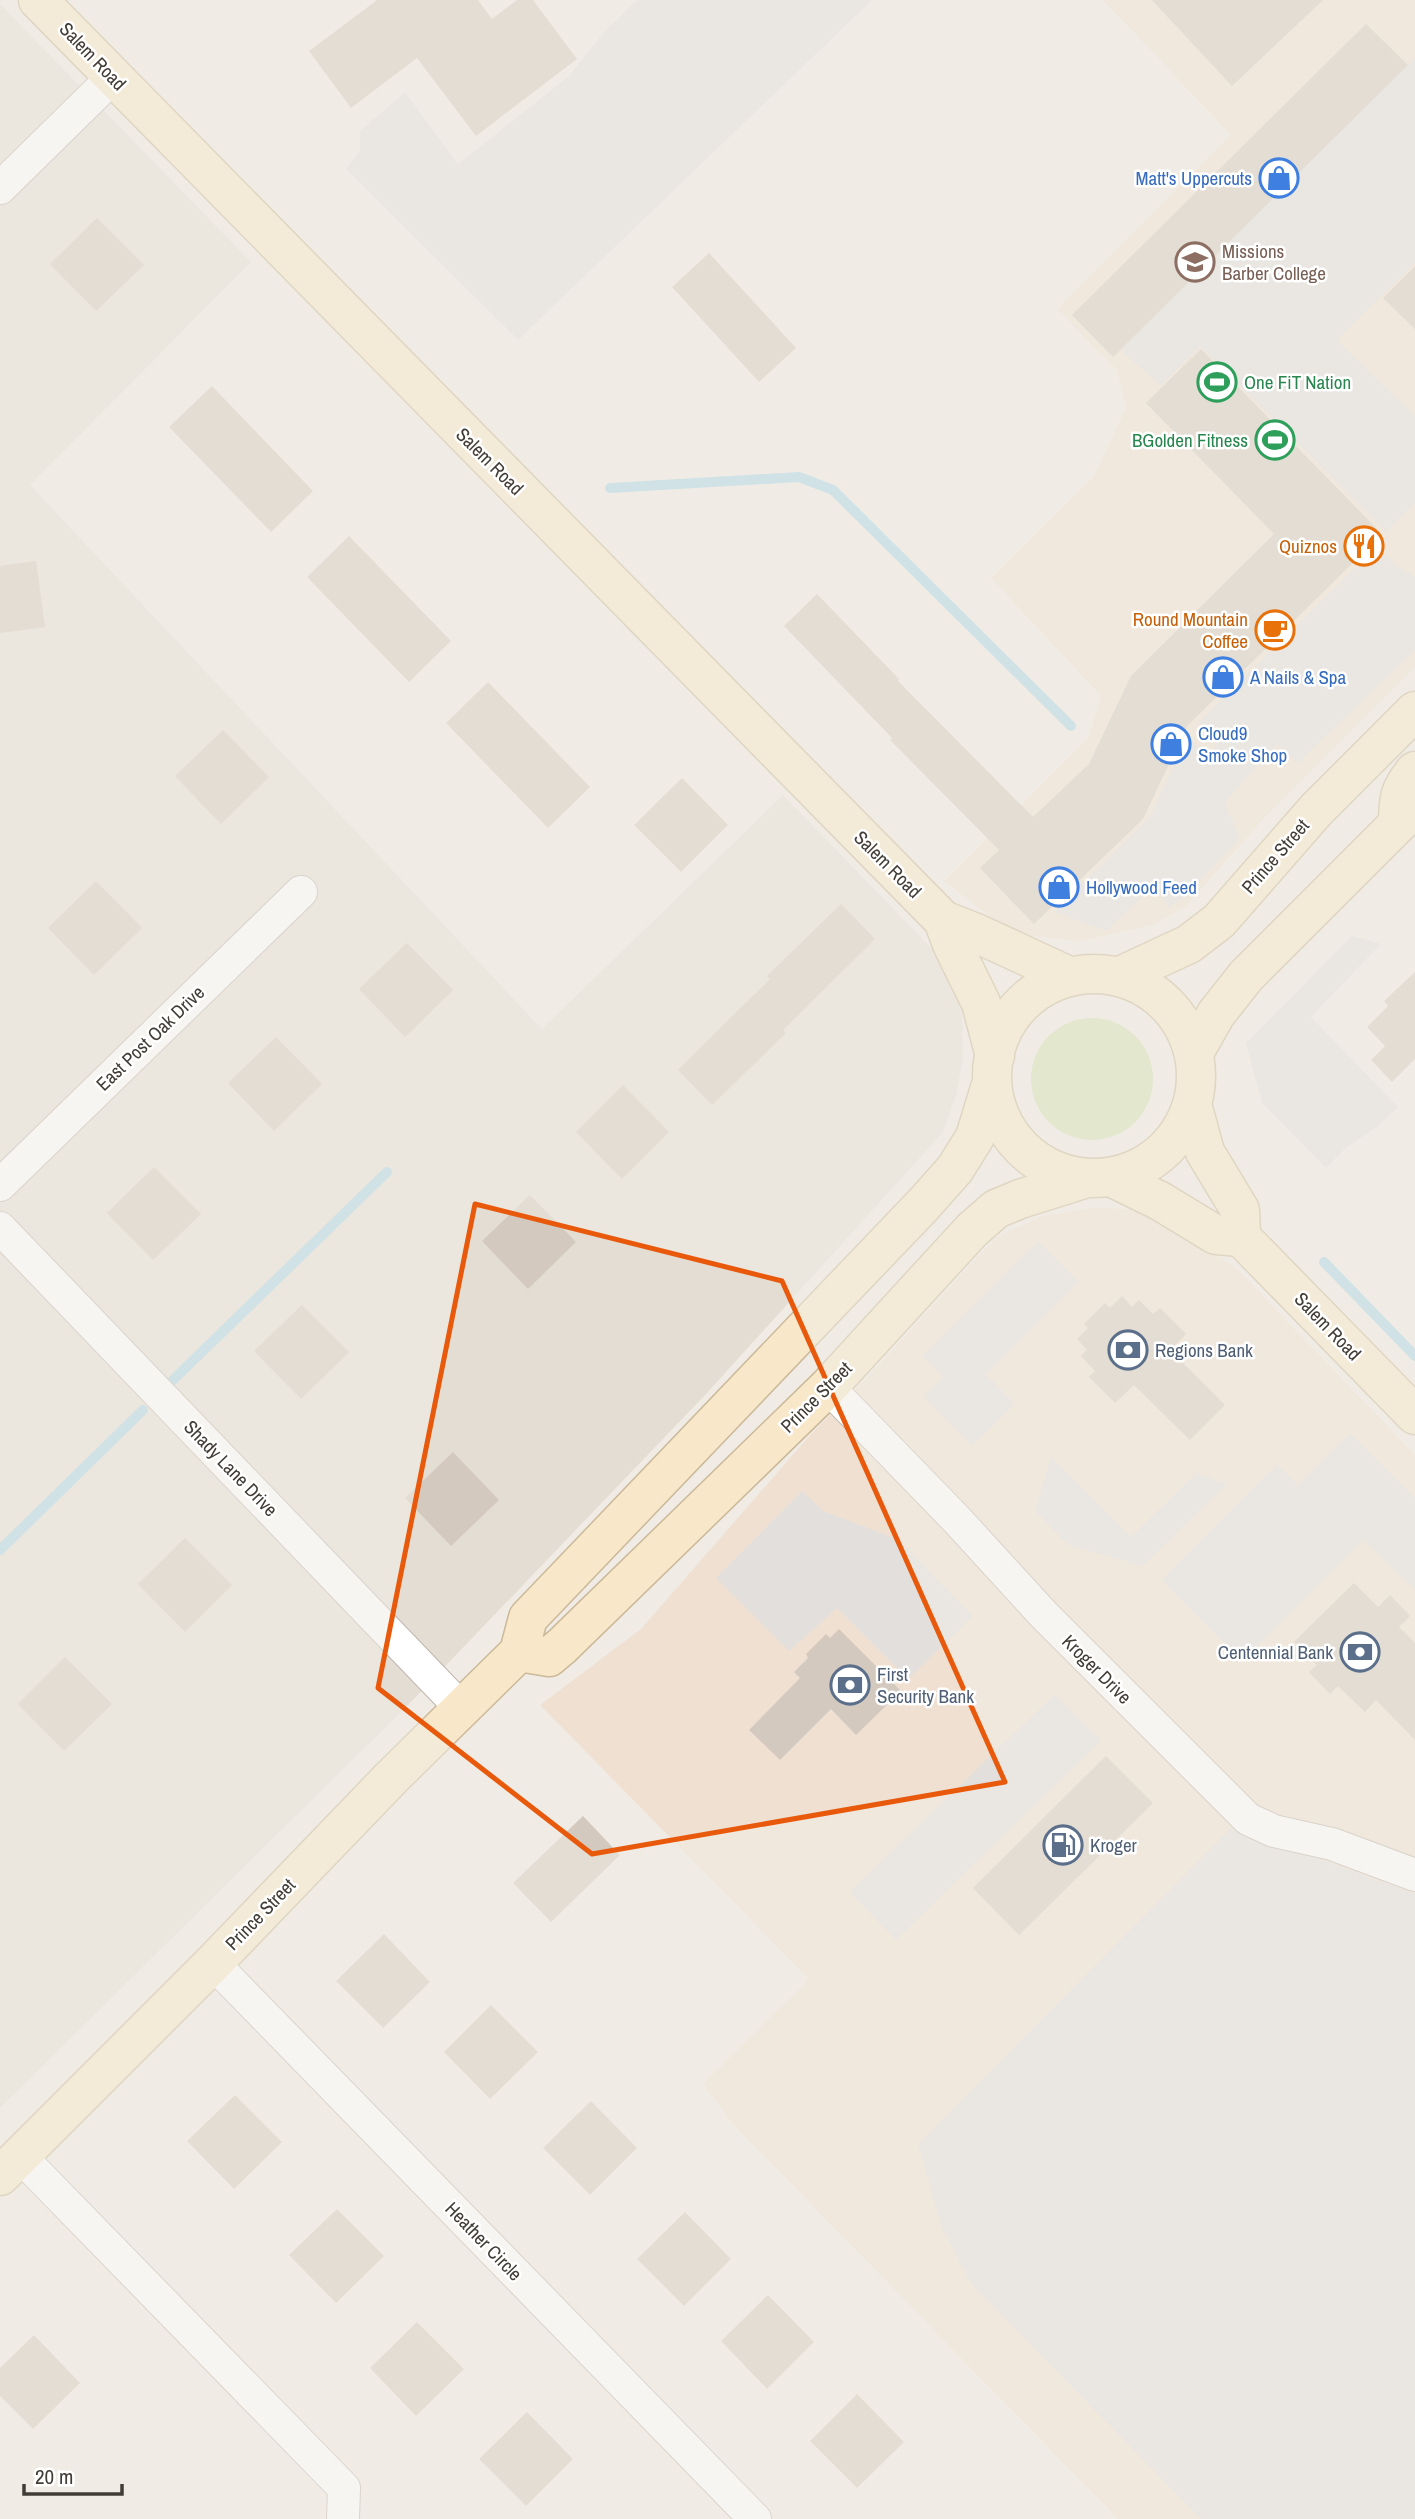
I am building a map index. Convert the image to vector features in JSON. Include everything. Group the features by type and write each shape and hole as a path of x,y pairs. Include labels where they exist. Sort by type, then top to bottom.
{"main road":[{"name":"Salem Road","path":"38,0 943,920 981,1003 992,1072"},
{"name":"Prince Street","path":"1118,977 1189,944 1219,921 1316,810 1415,711"},
{"path":"1194,1053 1216,1014 1246,976 1407,815 1398,802 1403,785 1415,771"},
{"name":"Salem Road","path":"943,920 1071,977"},
{"path":"519,1652 528,1618 923,1205 954,1168 975,1137 1000,1036 1021,1006 1036,993 1071,977 1103,975 1118,977 1152,992 1167,1004 1188,1035 1194,1053 1196,1087 1192,1104 1175,1138 1162,1152 1130,1172 1099,1177"},
{"path":"992,1072 996,1109 1019,1145 1033,1158 1050,1168 1099,1177 1160,1201 1216,1234 1241,1237 1240,1210 1205,1152 1192,1104"},
{"name":"Prince Street","path":"10,2167 213,1963 392,1777 519,1652 549,1657 562,1646 828,1387 953,1249 996,1209 1020,1199 1099,1177"},
{"name":"Salem Road","path":"1241,1237 1415,1415"},
{"path":"562,1646 555,1621 567,1601 659,1506 671,1469"}],"street":[{"path":"0,188 113,77"},
{"name":"East Post Oak Drive","path":"0,1185 301,892"},
{"name":"Shady Lane Drive","path":"0,1228 462,1709"},
{"name":"Kroger Drive","path":"828,1387 958,1521 1044,1615 1248,1819 1274,1831 1332,1844 1415,1875"},
{"name":"Heather Circle","path":"213,1963 755,2519"},
{"path":"10,2167 344,2488 343,2519"}],"highlighted area":[{"path":"475,1204 782,1281 1005,1782 592,1854 378,1688"}],"shaded area":[{"path":"637,0 872,0 518,340 346,169 360,150 360,131 405,92 458,164 569,76 604,32"},
{"path":"1103,0 1415,0 1415,667 1266,816 1186,906 1152,925 1080,941 1013,934 944,881 1088,739 1101,696 991,578 1094,476 1126,408 1117,370 1057,309 1231,135"},
{"path":"0,4 251,262 30,485 542,1029 783,795 940,957 951,978 962,1013 963,1059 956,1096 943,1132 707,1393 409,1704 0,2108"},
{"path":"1415,58 1415,263 1337,340 1415,416 1415,503 1386,532 1201,347 1161,386 1119,349"},
{"path":"1377,546 1395,565 1415,577 1415,650 1298,763 1277,744 1225,802 1240,839 1181,900 1168,908 1156,884 1106,931 1054,912 1150,816 1187,737 1209,753 1217,743 1199,722"},
{"path":"1352,936 1381,944 1311,1017 1398,1107 1378,1126 1346,1148 1326,1168 1262,1103 1246,1043"},
{"path":"1091,1208 1134,1209 1200,1242 1239,1271 1415,1455 1415,2519 1118,2519 732,2123 703,2084 809,1979 540,1705 641,1629 811,1434 1000,1235 1043,1216"},
{"path":"1038,1241 1079,1282 986,1374 1015,1404 972,1446 923,1397 943,1377 922,1356"},
{"path":"1350,1433 1415,1498 1415,1590 1363,1540 1242,1661 1161,1580 1277,1464 1298,1485"},
{"path":"1051,1457 1131,1537 1196,1473 1227,1484 1143,1566 1068,1545 1035,1511"},
{"path":"802,1491 823,1511 899,1540 973,1616 908,1679 837,1608 789,1651 716,1578"},
{"path":"1055,1694 1101,1741 896,1940 849,1892"},
{"path":"1232,1827 1415,1894 1415,2519 1201,2519 971,2284 941,2226 918,2144"}],"green space":[{"path":"1092,1018 1115,1023 1135,1036 1148,1056 1153,1079 1148,1102 1135,1122 1115,1135 1092,1140 1069,1135 1049,1122 1036,1102 1031,1079 1036,1056 1049,1036 1069,1023"}],"building":[{"path":"377,0 478,0 492,19 517,0 533,0 577,59 476,136 417,58 351,108 309,51"},
{"path":"1152,0 1323,0 1232,86"},
{"path":"1366,24 1408,65 1113,357 1072,315"},
{"path":"97,218 144,265 96,311 50,264"},
{"path":"709,253 796,348 759,382 672,287"},
{"path":"1415,266 1415,329 1383,298"},
{"path":"1201,349 1382,534 1187,726 1143,819 1034,924 980,868 999,850 890,740 892,738 784,626 817,594 898,681 1033,817 1089,764 1131,676 1274,534 1146,403"},
{"path":"212,386 313,491 271,532 169,427"},
{"path":"349,536 451,641 409,682 307,577"},
{"path":"36,561 45,627 0,633 0,566"},
{"path":"488,682 590,787 548,828 446,723"},
{"path":"223,730 269,777 221,824 175,776"},
{"path":"682,778 728,825 681,872 634,825"},
{"path":"96,881 142,928 94,975 48,928"},
{"path":"841,904 875,939 783,1030 786,1033 712,1105 678,1070 770,979 767,976"},
{"path":"407,943 453,990 405,1037 359,989"},
{"path":"1415,972 1415,1059 1392,1082 1371,1060 1385,1046 1367,1027 1388,1006 1384,1001"},
{"path":"276,1037 322,1084 274,1131 228,1083"},
{"path":"623,1085 669,1132 622,1179 576,1132"},
{"path":"154,1167 201,1214 153,1260 107,1213"},
{"path":"530,1195 576,1242 528,1289 482,1241"},
{"name":"Regions Bank","path":"1122,1296 1132,1307 1139,1300 1153,1314 1160,1308 1186,1334 1170,1350 1225,1405 1190,1440 1134,1385 1115,1403 1089,1377 1095,1371 1081,1356 1087,1350 1077,1339 1088,1328 1084,1324 1105,1303 1110,1308"},
{"path":"302,1305 349,1352 301,1399 254,1351"},
{"path":"453,1452 499,1500 451,1546 405,1498"},
{"path":"185,1538 232,1585 185,1632 138,1584"},
{"name":"Centennial Bank","path":"1354,1583 1378,1607 1390,1595 1410,1616 1399,1627 1415,1643 1415,1740 1376,1700 1365,1712 1338,1686 1330,1694 1309,1672 1317,1665 1294,1642"},
{"name":"First Security Bank","path":"839,1629 901,1691 856,1735 831,1709 780,1760 749,1730 800,1678 794,1672 808,1658 806,1654 826,1634 830,1638"},
{"path":"65,1657 112,1704 64,1751 18,1704"},
{"name":"Kroger","path":"1106,1756 1153,1803 1019,1935 973,1888"},
{"path":"583,1816 620,1855 551,1922 513,1883"},
{"path":"384,1934 430,1982 383,2028 336,1981"},
{"path":"491,2005 538,2052 490,2099 444,2052"},
{"path":"235,2095 282,2142 234,2189 187,2141"},
{"path":"591,2101 637,2148 590,2195 543,2148"},
{"path":"337,2209 384,2256 336,2303 289,2255"},
{"path":"685,2212 731,2259 684,2306 637,2259"},
{"path":"768,2295 814,2342 767,2389 721,2341"},
{"path":"417,2322 464,2369 416,2416 370,2368"},
{"path":"34,2335 80,2383 33,2429 0,2396 0,2368"},
{"path":"857,2394 904,2442 857,2488 810,2441"},
{"path":"527,2412 573,2459 526,2506 479,2459"}],"waterway":[{"path":"610,488 799,477 833,490 1071,726"},
{"path":"173,1380 387,1172"},
{"path":"1324,1262 1415,1356"},
{"path":"0,1550 143,1410"}],"place":[{"name":"Matt's Uppercuts","path":"1279,178"},
{"name":"Missions Barber College","path":"1195,262"},
{"name":"One FiT Nation","path":"1217,382"},
{"name":"BGolden Fitness","path":"1275,440"},
{"name":"Quiznos","path":"1364,546"},
{"name":"Round Mountain Coffee","path":"1275,630"},
{"name":"A Nails & Spa","path":"1223,677"},
{"name":"Cloud9 Smoke Shop","path":"1171,744"},
{"name":"Hollywood Feed","path":"1059,887"},
{"name":"Regions Bank","path":"1128,1350"},
{"name":"Centennial Bank","path":"1360,1652"},
{"name":"First Security Bank","path":"850,1685"},
{"name":"Kroger","path":"1063,1845"}]}
